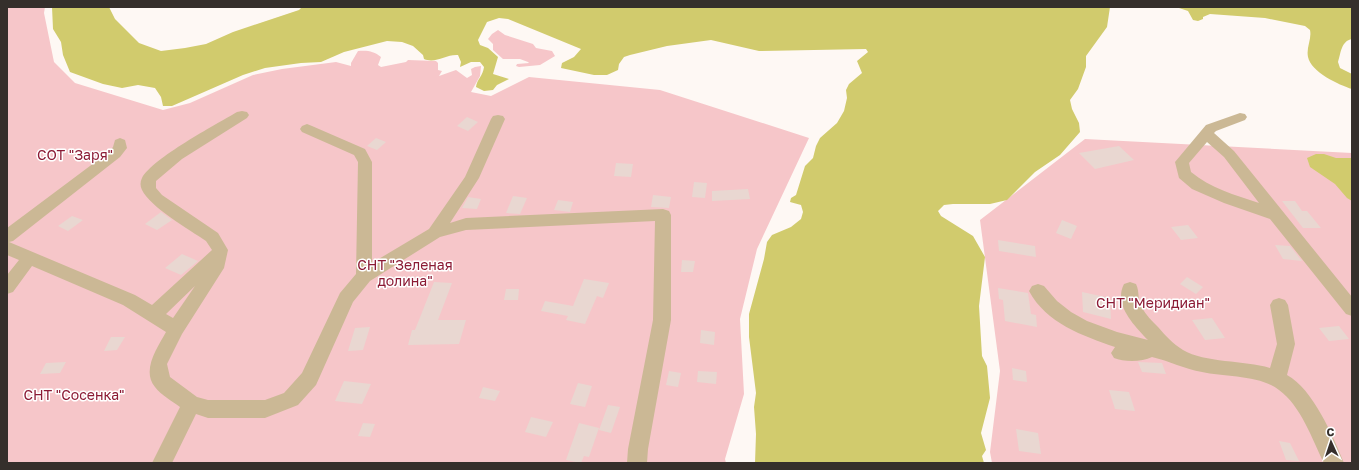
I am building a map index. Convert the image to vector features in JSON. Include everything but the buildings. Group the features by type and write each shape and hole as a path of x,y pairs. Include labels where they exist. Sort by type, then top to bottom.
{"lane":[{"path":"242,115 186,150 155,173 148,182 149,191 157,199 212,237 220,250 216,268 176,329 158,364 161,381 191,404 208,409 265,409 291,399 308,379 346,298 364,276 435,233 466,224 662,215 662,320 636,463"},
{"path":"1240,117 1211,128 1182,162 1184,174 1197,185 1229,199 1276,215"},
{"path":"435,233 472,178 498,119"},
{"path":"307,129 360,152 364,162 364,276"},
{"path":"1206,134 1229,154 1352,309"},
{"path":"7,237 115,154 120,148 120,143"},
{"path":"7,248 129,300 176,329"},
{"path":"153,315 219,254"},
{"path":"7,287 30,257"},
{"path":"1130,289 1129,298 1132,310 1159,341 1176,356"},
{"path":"1038,291 1057,312 1080,326 1102,335 1192,361 1277,378 1287,384 1297,396 1334,463"},
{"path":"1277,378 1286,344 1279,305"},
{"path":"1120,353 1139,352 1176,356"},
{"path":"162,463 191,404"}],"green space":[{"name":"СНТ \"Зеленая долина\"","path":"7,7 45,7 44,13 54,62 75,83 163,110 190,103 253,75 282,69 336,62 351,66 351,63 358,51 370,51 381,57 378,65 381,67 406,62 408,60 436,61 438,63 438,70 442,71 439,76 456,70 467,78 472,75 471,69 481,66 480,76 471,92 491,96 529,77 660,90 809,138 757,249 740,319 744,394 725,459 726,463 7,463"},
{"path":"498,30 505,35 533,44 536,48 552,51 555,56 540,65 516,66 517,64 529,63 520,59 503,59 493,50 493,44 488,39"},
{"name":"СНТ \"Меридиан\"","path":"1085,139 1352,153 1352,463 992,463 990,452 1000,371 980,220"}],"shaded area":[{"path":"52,7 109,7 115,19 139,43 161,51 206,44 233,32 299,10 302,7 1110,7 1107,27 1086,56 1086,67 1078,89 1070,100 1072,109 1079,123 1080,132 1060,155 1035,172 1007,200 990,204 944,205 938,211 941,216 973,236 985,257 979,306 982,356 987,366 990,398 981,433 986,450 982,456 984,463 755,463 756,434 754,407 756,393 749,337 749,314 764,259 767,242 772,235 791,227 801,219 803,212 801,205 790,202 791,198 796,195 805,166 813,158 820,138 837,123 844,111 847,98 846,90 849,84 862,73 857,61 868,52 866,49 759,51 711,40 667,46 630,55 624,57 619,64 618,70 607,75 594,75 561,68 562,63 574,57 581,49 508,19 499,18 487,22 478,40 480,45 488,48 498,57 493,74 509,79 497,85 493,90 484,91 476,87 484,67 480,62 471,62 460,67 461,62 458,55 437,60 428,60 424,59 423,55 413,46 402,42 387,41 344,52 321,62 265,68 243,75 172,106 163,106 161,97 155,88 138,85 122,88 103,84 70,72 63,55 61,42 53,29"},
{"path":"1176,7 1352,7 1352,39 1348,40 1344,45 1338,62 1340,68 1352,74 1352,89 1326,77 1310,63 1308,57 1308,46 1310,30 1305,26 1265,18 1210,14 1198,21 1193,20 1188,11"},
{"path":"1316,154 1324,154 1336,158 1352,158 1352,201 1347,198 1335,184 1310,167 1307,158"}],"park label":[{"name":"СОТ \"Заря\"","path":"75,155"},
{"name":"СНТ \"Сосенка\"","path":"74,395"}]}
